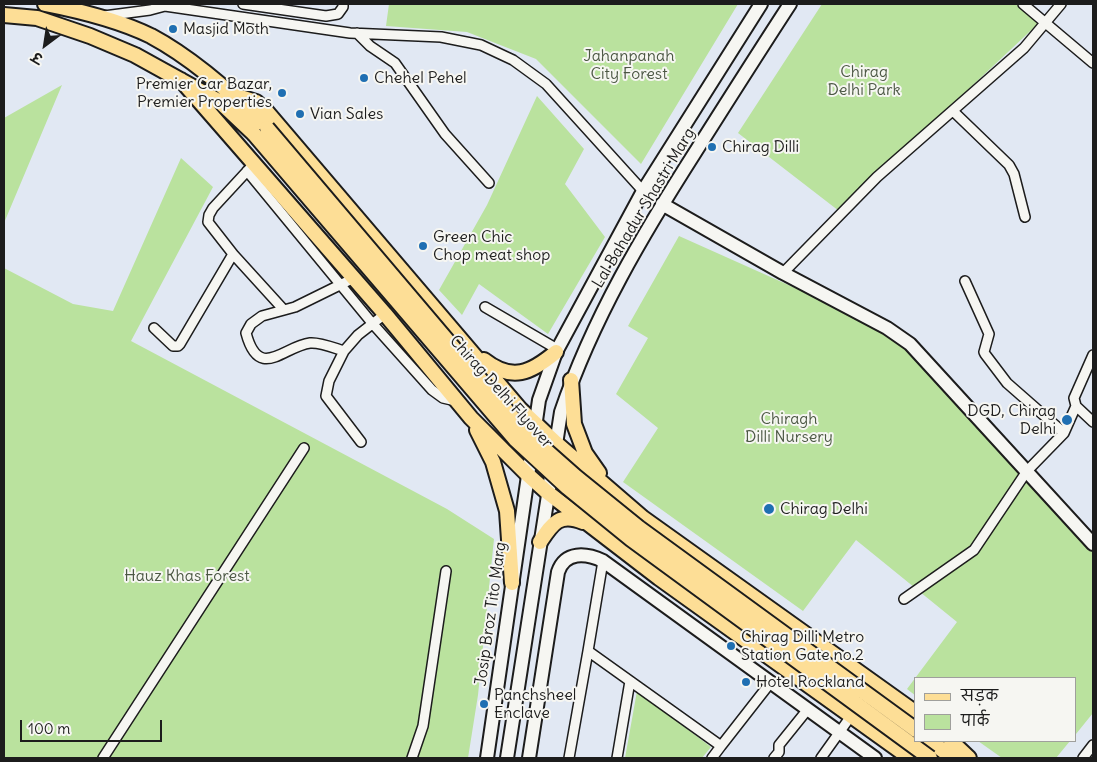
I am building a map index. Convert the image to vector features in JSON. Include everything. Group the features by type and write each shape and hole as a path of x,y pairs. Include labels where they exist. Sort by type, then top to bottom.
{"main road":[{"path":"45,4 99,16 150,36 171,48 234,95 256,102 267,112 520,409 556,443 643,518 914,712"},
{"name":"Lal Bahadur Shastri Marg","path":"536,424 540,400 557,351 643,191 761,4"},
{"name":"Lal Bahadur Shastri Marg","path":"548,492 561,412 571,380 602,310 662,204 790,4"},
{"name":"Chirag Delhi Flyover","path":"4,15 38,18 90,36 135,55 220,102 254,134 515,439 567,487 631,539 930,758"},
{"path":"181,80 251,168 347,281 393,321 402,324 415,319 420,314 422,300 418,291"},
{"name":"Chirag Delhi Flyover","path":"234,95 267,128 524,430 576,477 639,528 914,729"},
{"path":"662,204 783,273 887,328 910,344 1093,544"},
{"path":"386,315 471,418 528,475 548,492 658,578 910,758"},
{"path":"462,342 494,368 509,373 523,373 535,368 557,351"},
{"path":"571,380 576,430 585,453 611,491"},
{"path":"471,418 492,462 506,511 512,583"},
{"name":"Josip Broz Tito Marg","path":"488,758 536,424"},
{"path":"507,758 548,492"},
{"path":"540,542 552,524 561,519 573,518 588,524"},
{"path":"529,758 560,567 570,556 577,555 595,557 603,561 875,758"},
{"path":"732,631 756,598"},
{"path":"941,743 953,758"},
{"path":"941,743 969,758"}],"street":[{"path":"243,4 326,16 338,14 343,4"},
{"path":"1023,4 1093,63"},
{"path":"783,273 877,177 1024,48 1061,4"},
{"path":"99,16 150,10 165,5 357,34 441,37 481,45 513,60 546,84 643,191"},
{"path":"357,34 370,46 395,63 445,134 488,183"},
{"path":"953,111 1009,165 1014,174 1025,217"},
{"path":"251,168 209,215 208,222 233,254 283,309"},
{"path":"154,328 173,346 178,346 233,254"},
{"path":"344,351 311,343 300,345 276,358 268,359 259,355 249,343 246,333 251,324 262,316 310,301 347,281 372,324 432,390 443,398 456,400"},
{"path":"965,281 989,334 985,354 1008,383 1064,433"},
{"path":"485,307 557,351"},
{"path":"361,442 326,396 329,381 351,341 386,315"},
{"path":"1093,355 1074,398 1076,406 1093,422"},
{"path":"904,599 974,550 1027,471 1064,433 1076,406"},
{"path":"103,758 304,448"},
{"path":"569,758 603,561"},
{"path":"412,758 423,726 446,571"},
{"path":"588,651 721,746"},
{"path":"618,758 630,681"},
{"path":"712,758 771,682"},
{"path":"774,758 779,752 780,745 808,709"},
{"path":"821,758 851,716"},
{"path":"1083,758 1093,746"}],"green space":[{"name":"Jahanpanah City Forest","path":"389,4 738,4 641,164 536,59 467,32 386,26"},
{"name":"Chirag Delhi Park","path":"822,4 1019,4 1041,21 839,211 738,133"},
{"path":"62,85 4,223 4,118"},
{"path":"537,96 584,149 565,184 605,237 548,334 479,284 462,315 439,290 487,205"},
{"name":"Hauz Khas Forest","path":"181,158 213,187 131,341 447,509 494,539 478,695 468,758 4,758 4,268 73,304 113,311"},
{"name":"Chiragh Dilli Nursery","path":"679,236 860,317 906,350 1093,551 1093,713 1077,733 1077,677 916,677 957,622 856,540 803,611 623,482 658,428 616,394 648,338 628,326"},
{"name":"Chiragh Dilli Nursery","path":"914,680 914,694 907,689"},
{"path":"637,691 711,747 702,758 625,758"},
{"path":"979,742 1069,742 1056,758 1002,758"}],"place":[{"name":"Masjid Moth","path":"173,29"},
{"name":"Chehel Pehel","path":"364,78"},
{"name":"Premier Car Bazar, Premier Properties","path":"282,93"},
{"name":"Vian Sales","path":"300,114"},
{"name":"Chirag Dilli","path":"712,147"},
{"name":"Green Chic Chop meat shop","path":"423,246"},
{"name":"DGD, Chirag Delhi","path":"1067,420"},
{"name":"Chirag Delhi","path":"769,509"},
{"name":"Chirag Dilli Metro Station Gate no.2","path":"731,646"},
{"name":"Hotel Rockland","path":"746,682"},
{"name":"Panchsheel Enclave","path":"484,704"}]}
